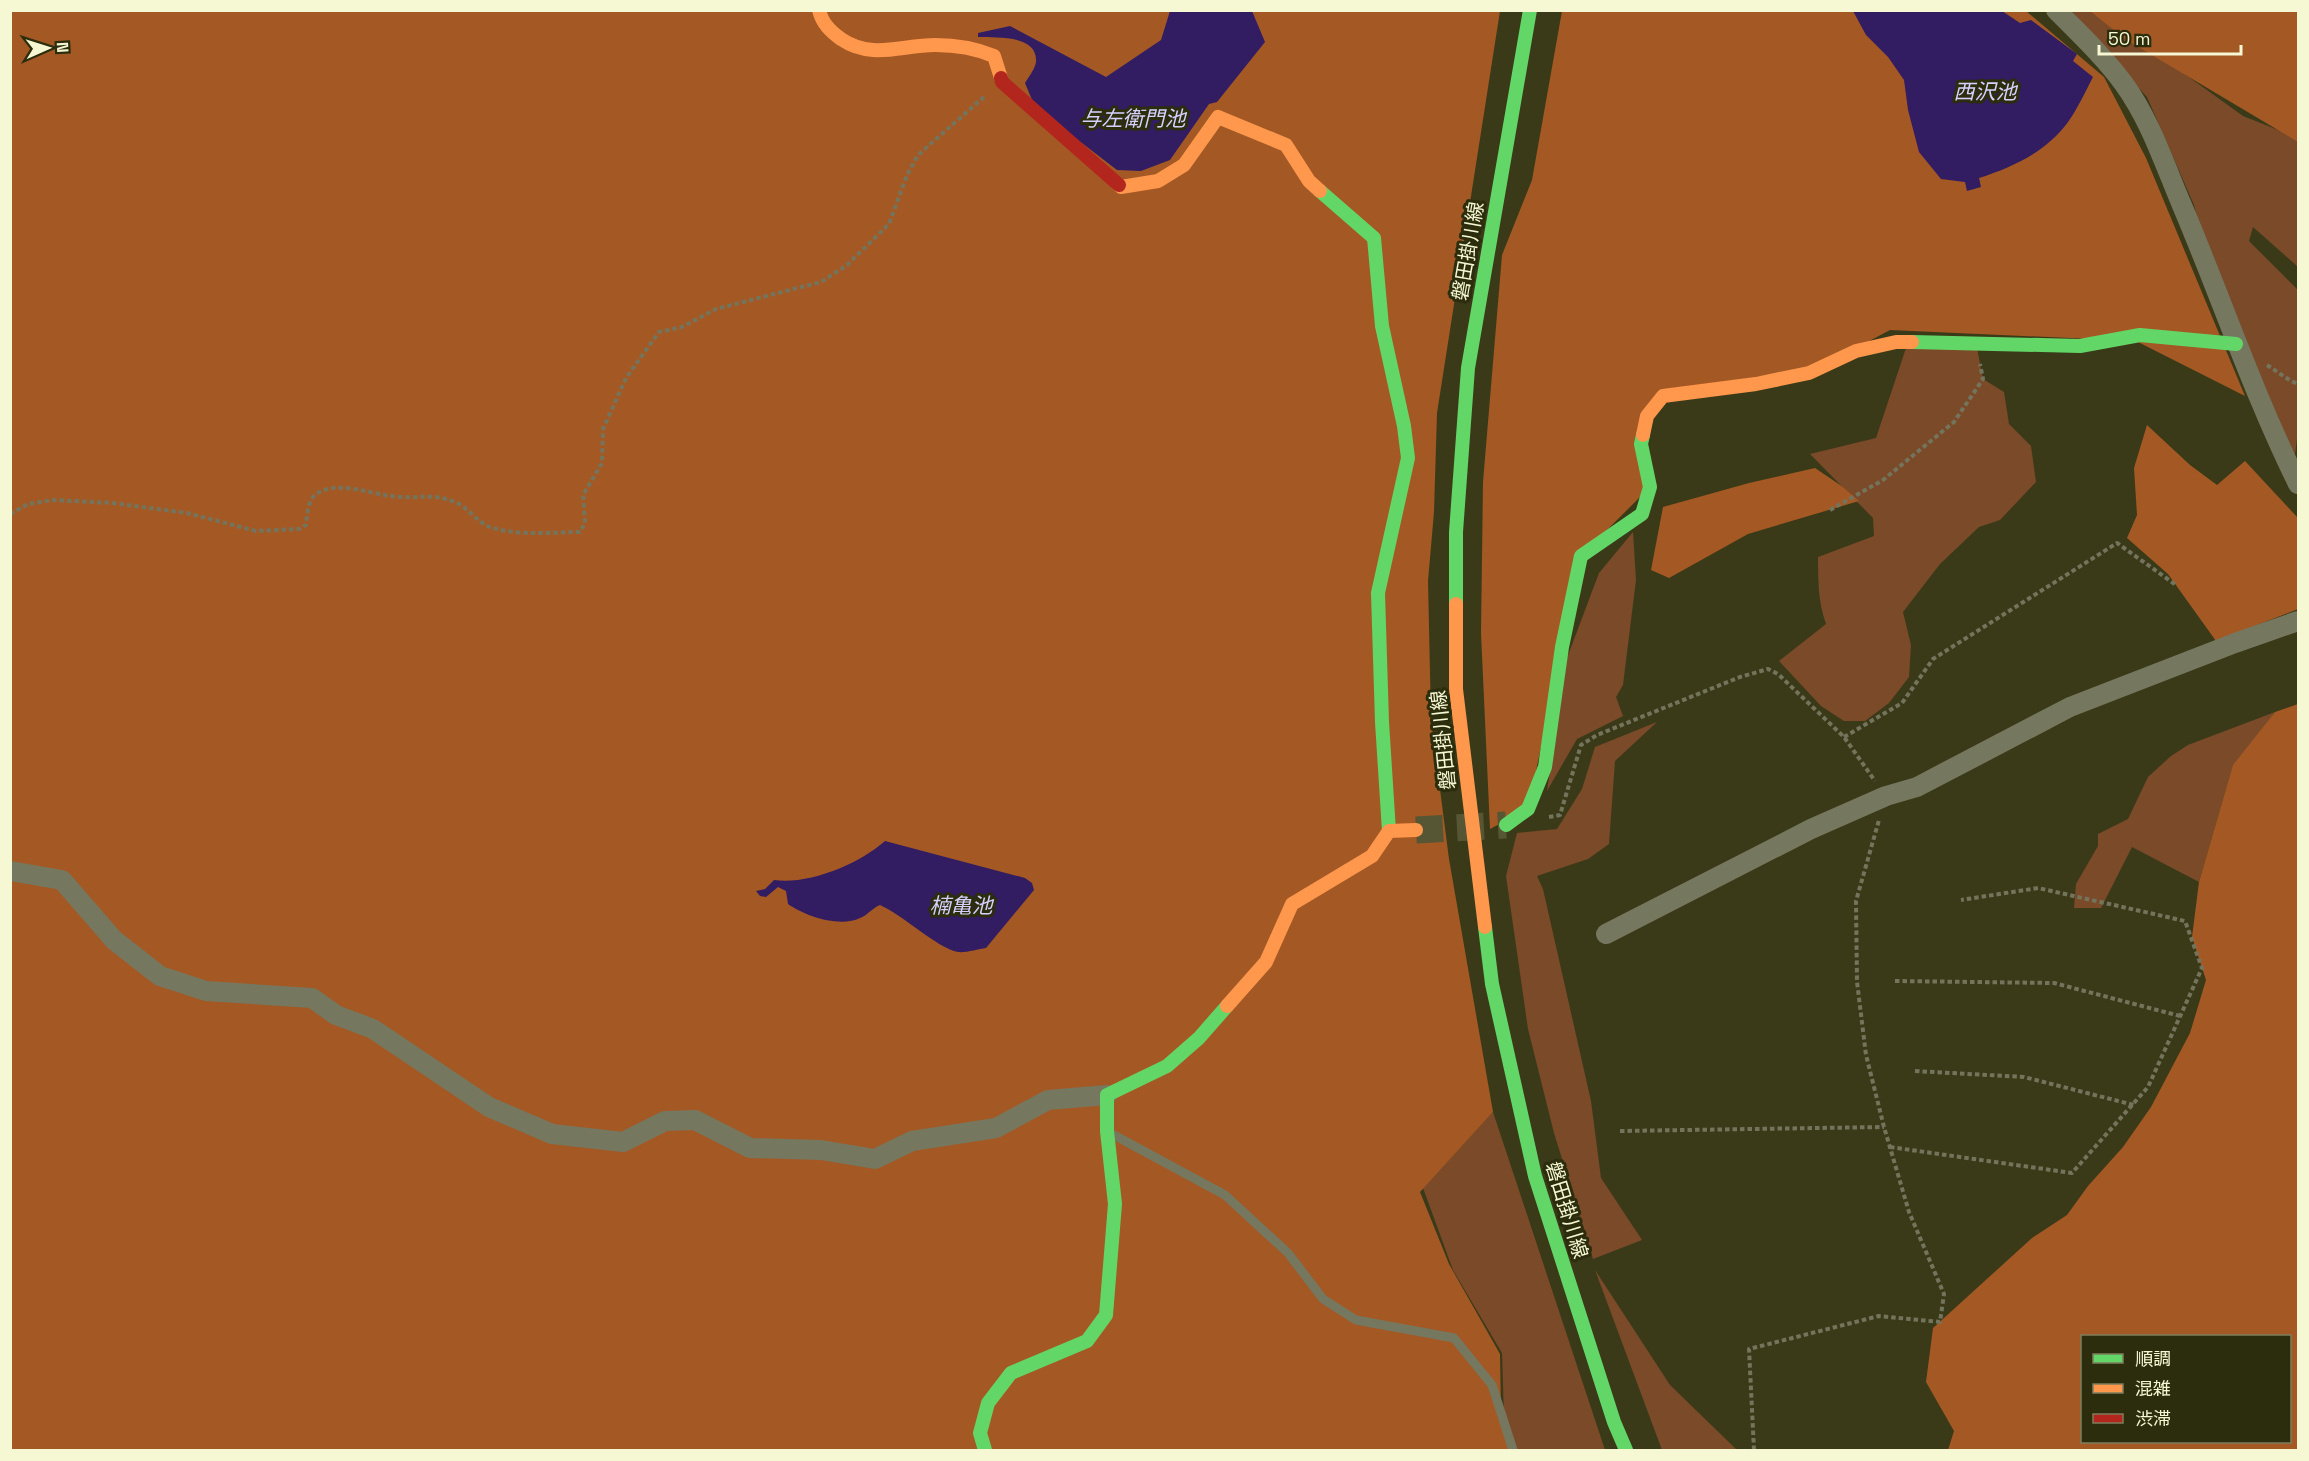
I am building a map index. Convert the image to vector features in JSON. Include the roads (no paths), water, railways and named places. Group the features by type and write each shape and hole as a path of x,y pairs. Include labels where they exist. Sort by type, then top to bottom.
{"street":[{"path":"10,871 62,880 114,940 159,976 206,991 312,999 336,1015 374,1029 489,1107 552,1134 623,1142 665,1121 695,1120 750,1148 821,1150 875,1159 912,1141 996,1128 1048,1100 1107,1095 1167,1066 1199,1038 1266,962 1292,904 1372,856 1389,831 1382,722 1378,592 1407,458 1404,426 1382,326 1374,238 1309,181 1286,145 1218,117 1184,165 1158,181 1121,187 1002,82 994,56 978,48 925,45 868,51 843,42 820,17 819,10"},
{"name":"磐田掛川線","path":"1530,10 1468,368 1456,532 1456,689 1492,984 1532,1165 1614,1422 1626,1450"},
{"path":"2056,10 2124,84 2146,120 2199,246 2236,344 2290,457 2298,484"},
{"path":"1506,825 1528,809 1545,767 1562,647 1581,556 1642,514 1650,487 1641,444 1647,416 1663,396 1756,384 1809,373 1856,351 1896,342 2080,346 2140,335 2236,344"},
{"path":"1606,934 1811,829 1886,796 1917,787 2070,707 2298,621"},
{"path":"1389,831 1416,830"},
{"path":"985,1450 980,1433 988,1403 1011,1372 1087,1341 1106,1315 1115,1203 1107,1131 1107,1095"}],"lane":[{"path":"1107,1131 1225,1195 1288,1253 1323,1299 1356,1320 1454,1338 1492,1385 1514,1450"}],"water":[{"name":"与左衛門池","path":"1170,11 1252,11 1265,42 1217,102 1209,104 1170,160 1141,171 1117,170 1035,107 1025,83 1036,62 1035,53 1030,46 1014,39 978,37 978,33 1010,26 1106,77 1161,40"},
{"name":"西沢池","path":"1853,11 2002,11 2020,23 2031,20 2077,54 2073,61 2093,77 2072,117 2050,142 2028,157 1979,178 1981,187 1967,191 1965,182 1941,179 1919,152 1908,110 1904,80 1888,57 1866,35"},
{"name":"楠亀池","path":"885,841 1025,878 1032,883 1034,890 986,948 961,952 940,944 880,905 852,921 833,921 813,916 788,904 786,891 778,887 766,897 760,896 756,891 765,889 774,880 802,879 833,871 862,858"}],"tunnel":[{"path":"1416,830 1506,825"}]}
